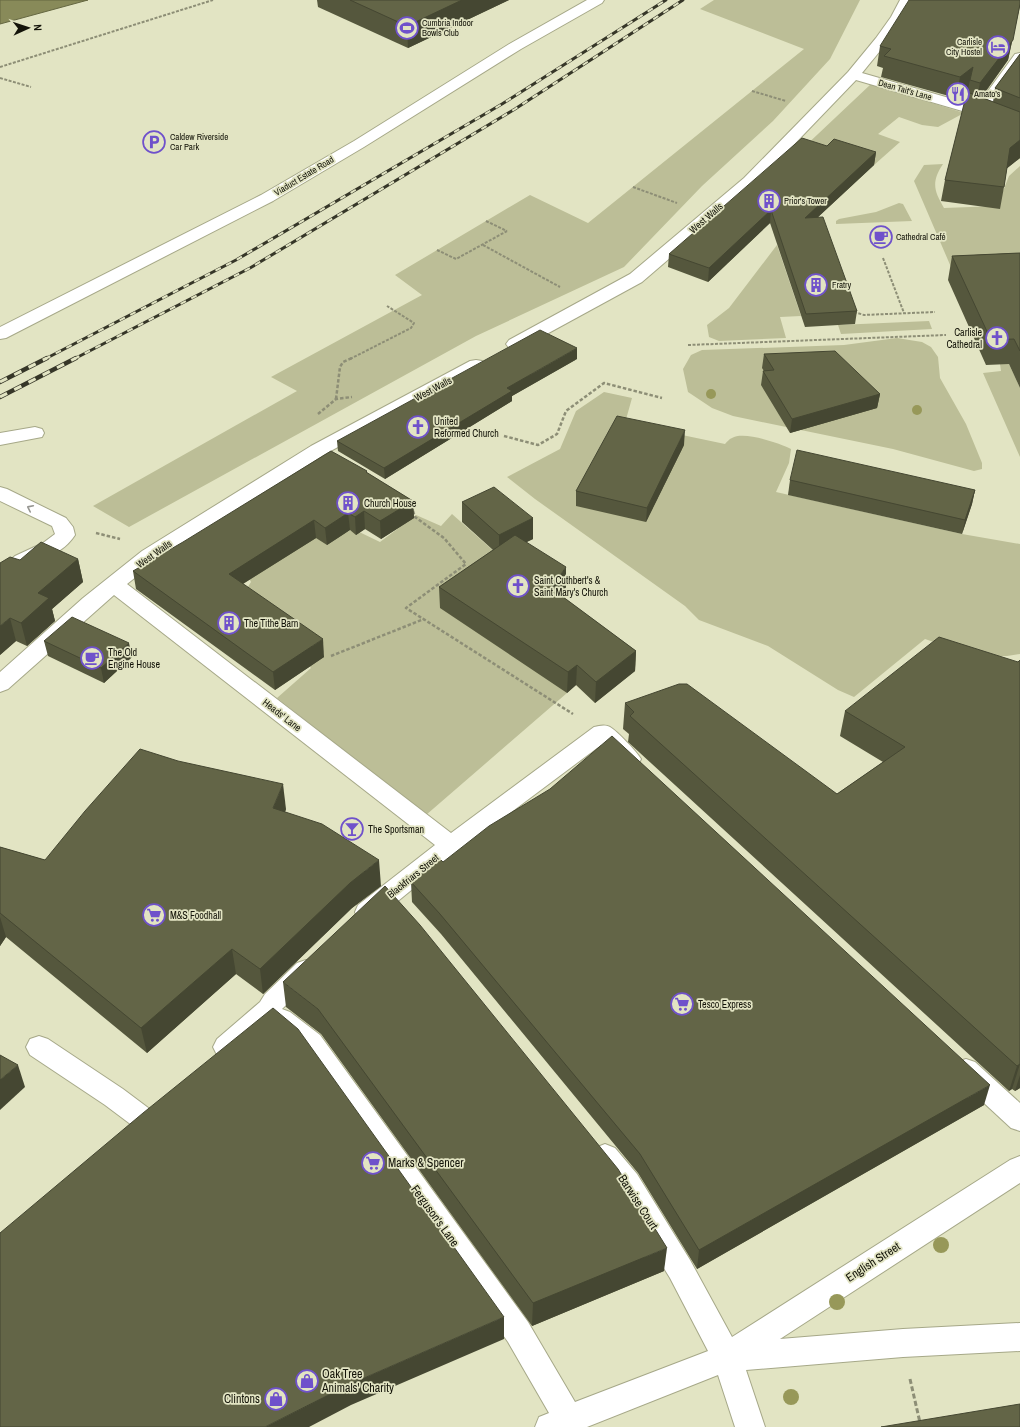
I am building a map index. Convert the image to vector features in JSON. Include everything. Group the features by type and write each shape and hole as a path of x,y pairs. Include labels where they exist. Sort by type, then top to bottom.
{"street":[{"name":"Viaduct Estate Road","path":"0,334 267,198 359,144 516,46 597,0"},
{"name":"West Walls","path":"0,684 77,614 149,556 318,450 636,278 750,181 853,75 881,41 898,17 907,0"},
{"path":"981,110 1020,57"},
{"name":"Dean Tait's Lane","path":"853,75 981,110 1020,129"},
{"path":"0,439 34,433"},
{"path":"318,450 337,461"},
{"path":"0,493 59,522 63,527 65,535 59,543 22,562 0,580"},
{"name":"Heads' Lane","path":"114,584 451,845"},
{"path":"602,733 649,776"},
{"name":"Blackfriars Street","path":"351,926 397,904 451,845 602,733"},
{"path":"210,1062 269,1010 274,1001 324,953"},
{"name":"Ferguson's Lane","path":"269,1010 311,1044 518,1332 559,1423"},
{"path":"39,1047 114,1097 142,1118"},
{"path":"951,1056 1020,1120"},
{"name":"Barwise Court","path":"592,1140 636,1196 680,1269 727,1357 750,1427"},
{"name":"English Street","path":"559,1423 727,1357 1020,1168"},
{"name":"English Street","path":"727,1357 903,1343 1020,1337"}],"path":[{"path":"0,68 214,0"},
{"path":"0,78 31,86"},
{"path":"752,91 792,103"},
{"path":"633,187 678,203"},
{"path":"437,250 456,259 507,232 486,221"},
{"path":"483,245 562,288"},
{"path":"883,258 904,313"},
{"path":"316,416 336,399 340,367 343,362 411,328 414,323 387,306"},
{"path":"851,311 864,315 935,312"},
{"path":"688,344 946,335"},
{"path":"504,436 538,445 557,434 566,411 604,383 662,398"},
{"path":"411,507 415,517 444,538 466,564 406,608 602,733"},
{"path":"59,522 125,541"},
{"path":"331,656 425,619"},
{"path":"903,1343 921,1427"}],"shaded area":[{"path":"0,0 88,0 0,24"},
{"path":"714,0 860,0 830,59 773,121 702,186 624,267 476,336 129,527 93,506 297,391 271,377 422,295 395,275 530,195 588,223 804,49 700,9"},
{"path":"871,84 964,113 938,127 922,125 899,117 878,134 900,142 874,165 833,152 800,151"},
{"path":"943,164 935,181 935,186 944,208 997,206 1009,176 1020,166 1020,277 960,288 914,181 924,165"},
{"path":"899,203 903,204 912,221 836,224 836,221 839,219 876,212"},
{"path":"777,245 801,316 780,317 786,338 719,341 709,337 707,325 729,308"},
{"path":"929,321 932,329 841,334 838,325"},
{"path":"897,338 922,342 931,347 938,357 940,378 966,424 982,463 982,469 974,471 893,449 733,416 712,408 688,392 683,369 691,355 702,350 844,345"},
{"path":"1000,364 1009,364 1020,388 1020,457 983,373 1001,371"},
{"path":"604,392 632,398 625,423 725,444 730,439 737,436 753,437 770,441 791,449 789,463 776,492 962,534 1020,544 1020,654 1007,656 975,656 925,639 854,697 838,690 768,646 699,620 685,606 535,499 507,477 560,449 576,411"},
{"path":"452,514 506,562 567,693 426,815 277,698 311,668 244,593 251,582 249,578 313,536 327,542 353,529 380,542 416,515 441,526"}],"building":[{"path":"350,0 462,0 407,26"},
{"path":"909,0 1020,0 1013,40 980,83 970,80 973,67 960,77 884,56 891,49 880,46"},
{"path":"1020,54 1020,98 995,88"},
{"path":"967,92 1020,112 1020,140 1010,148 1004,187 945,180"},
{"path":"802,138 827,146 834,139 876,152 805,218 823,217 857,311 806,314 771,210 709,268 669,254"},
{"path":"1020,253 1020,351 1014,339 991,340 952,256"},
{"path":"540,330 577,348 507,388 512,391 384,468 337,441"},
{"path":"835,351 880,394 792,419 763,371 774,370 764,354"},
{"path":"617,416 685,430 647,508 576,491"},
{"path":"797,450 975,490 965,520 790,480"},
{"path":"331,451 367,471 366,472 413,501 380,521 364,511 355,517 348,513 325,528 314,520 229,574 323,639 273,672 133,571 183,542"},
{"path":"494,487 533,518 499,535 462,502"},
{"name":"Saint Cuthbert's & Saint Mary's Church","path":"515,535 566,567 551,588 636,651 596,682 577,665 568,672 439,587"},
{"path":"41,542 78,559 38,593 49,598 21,623 10,618 0,626 0,563 10,557 20,560"},
{"path":"72,617 129,643 101,668 44,641"},
{"path":"939,637 1018,662 1020,660 1020,1064 1017,1066 630,716 634,712 625,703 679,684 687,684 837,794 905,747 845,711"},
{"name":"Tesco Express","path":"612,736 990,1085 699,1250 640,1154 440,914 411,882 440,859 443,862 489,826 550,789"},
{"name":"M&S Foodhall","path":"140,749 178,761 283,784 273,808 322,824 379,860 350,883 260,969 232,949 141,1028 0,913 0,847 45,860 85,811"},
{"path":"385,886 420,925 618,1169 667,1248 533,1303 318,1009 283,982"},
{"path":"273,1008 298,1029 504,1317 348,1385 265,1427 0,1427 0,1233 143,1113"},
{"path":"0,1055 18,1065 0,1080"},
{"path":"1020,1404 1020,1427 881,1427"}],"railway":[{"path":"45,359 236,260 502,104 666,0"},
{"path":"74,359 250,268 515,109 683,0"},
{"path":"0,382 47,358"},
{"path":"0,397 76,358"}],"place":[{"name":"Cumbria Indoor Bowls Club","path":"407,28"},
{"name":"Carlisle City Hostel","path":"998,47"},
{"name":"Amato’s","path":"958,94"},
{"name":"Caldew Riverside Car Park","path":"154,142"},
{"name":"Prior's Tower","path":"769,201"},
{"name":"Cathedral Café","path":"881,237"},
{"name":"Fratry","path":"816,285"},
{"name":"Carlisle Cathedral","path":"997,338"},
{"name":"United Reformed Church","path":"418,427"},
{"name":"Church House","path":"348,503"},
{"name":"Saint Cuthbert's & Saint Mary's Church","path":"518,586"},
{"name":"The Tithe Barn","path":"229,623"},
{"name":"The Old Engine House","path":"92,658"},
{"name":"The Sportsman","path":"352,829"},
{"name":"M&S Foodhall","path":"154,915"},
{"name":"Tesco Express","path":"682,1004"},
{"name":"Marks & Spencer","path":"373,1163"},
{"name":"Oak Tree Animals' Charity","path":"307,1381"},
{"name":"Clintons","path":"276,1399"}]}
